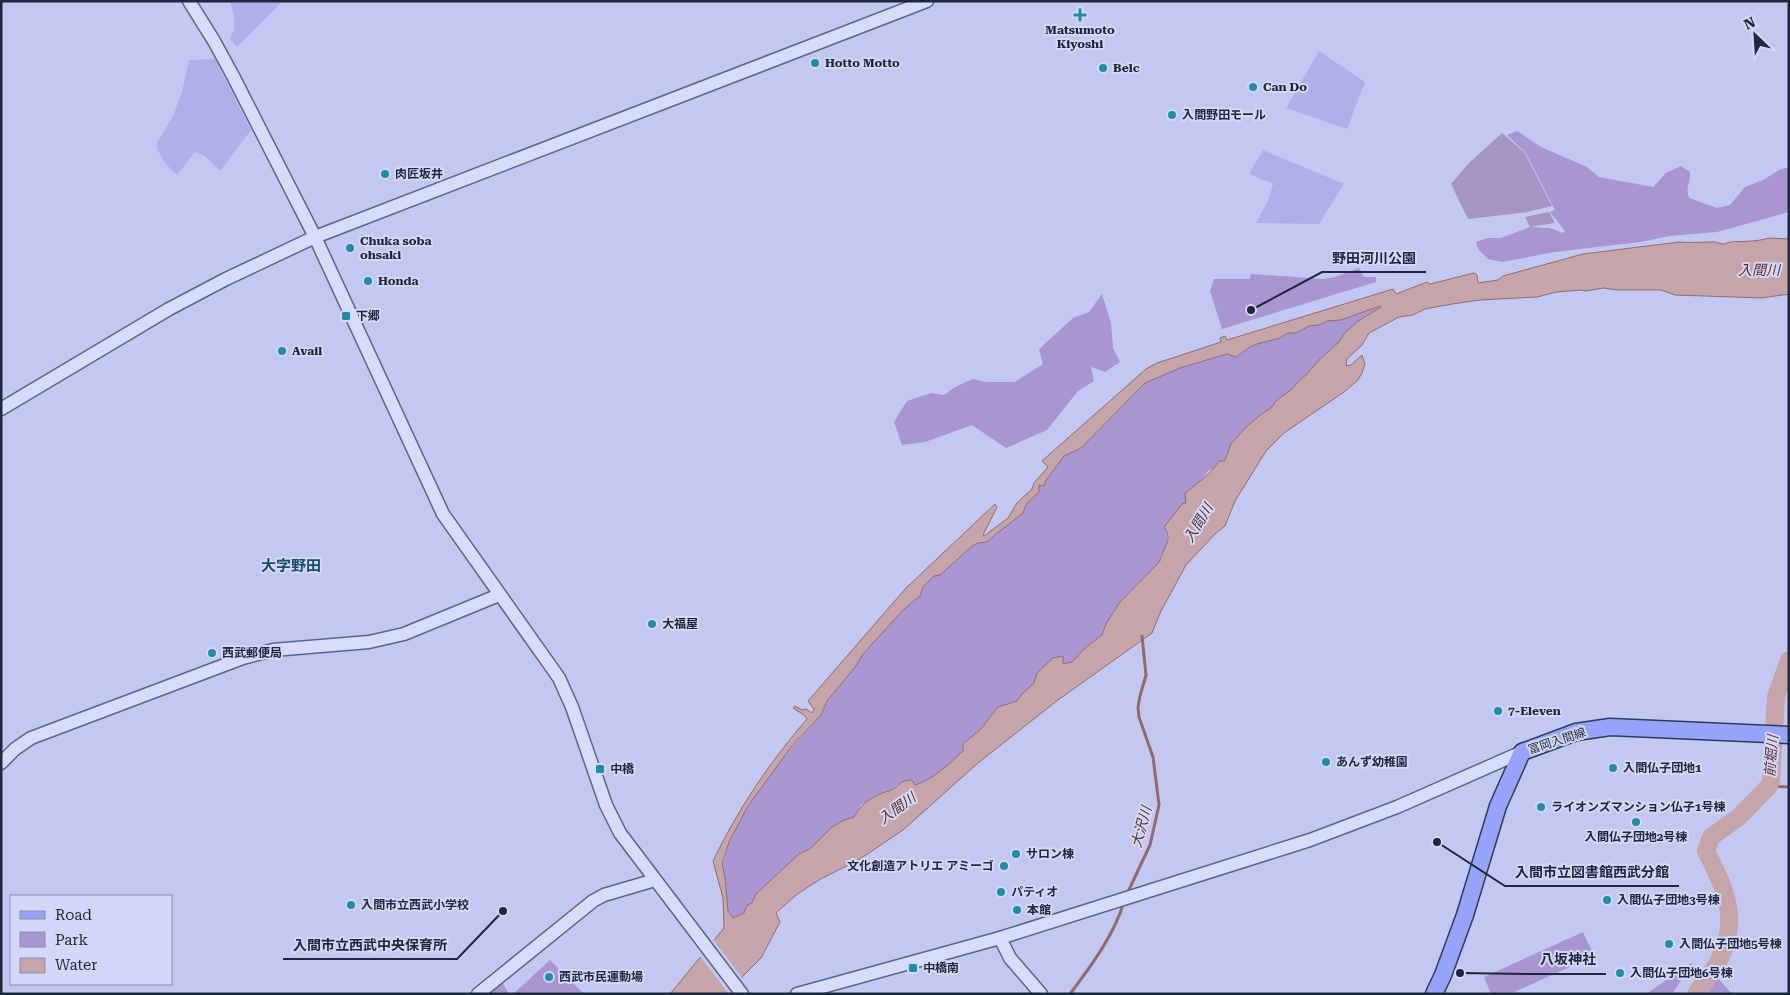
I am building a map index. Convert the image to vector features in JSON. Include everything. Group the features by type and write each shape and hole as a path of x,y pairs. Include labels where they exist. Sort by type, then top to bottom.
{"main road":[{"name":"富岡入間線","path":"1434,994 1462,925 1498,806 1522,752 1576,732 1610,727 1779,734"}],"street":[{"path":"189,1 233,76 315,237 436,500 453,529 559,678 572,707 611,817 628,844 742,994"},
{"path":"1,409 169,309 226,279 315,237 927,1"},
{"path":"1,763 15,749 31,738 243,658 273,650 369,642 404,634 499,595"},
{"path":"797,994 1000,938 1352,825 1398,807 1522,752"},
{"path":"478,994 593,901 604,895 657,882"},
{"path":"1000,938 1014,962 1041,994"}],"shaded area":[{"path":"230,1 283,1 237,47 230,39 234,29 234,17"},
{"path":"1319,51 1365,82 1347,129 1286,108"},
{"path":"215,59 251,130 220,171 205,156 195,152 177,175 165,163 157,149 157,143 173,116 182,92 189,60"},
{"path":"1502,133 1524,152 1552,206 1528,212 1468,219 1451,184 1468,164"},
{"path":"1263,150 1344,184 1319,224 1256,223 1268,201 1273,184 1249,174"},
{"path":"1549,212 1555,223 1530,227 1525,217"}],"green space":[{"path":"1517,131 1541,147 1587,167 1599,177 1653,187 1666,173 1681,166 1690,172 1689,198 1717,208 1730,205 1745,187 1789,167 1789,212 1717,232 1670,236 1640,242 1554,252 1503,262 1488,259 1478,249 1476,242 1487,238 1501,238 1530,227 1550,228 1563,233 1565,231 1550,212 1555,210 1525,152 1507,135"},
{"path":"1359,268 1364,277 1376,277 1376,282 1222,329 1210,291 1214,279 1250,279 1251,274 1324,279"},
{"path":"1102,294 1111,323 1113,348 1120,362 1105,372 1091,367 1094,381 1078,391 1047,430 1006,448 972,425 925,442 902,445 894,422 907,401 931,393 944,395 955,387 973,379 986,382 1015,382 1043,364 1039,349 1073,318 1089,312"},
{"path":"1380,306 1382,307 1358,321 1292,389 1246,427 1231,444 1225,460 1219,461 1213,469 1208,471 1166,531 1168,544 1160,556 1160,561 1120,602 1106,624 1102,635 1084,649 1072,662 1063,664 1063,658 1053,658 1037,673 1034,683 1017,701 998,707 981,729 963,744 963,751 935,775 915,785 912,780 897,785 892,790 882,793 861,805 854,817 832,827 810,849 799,854 756,894 752,903 747,905 744,913 733,918 728,911 722,864 729,842 748,806 777,764 821,715 827,701 855,667 863,654 904,609 920,596 923,587 935,575 940,575 972,546 987,542 1023,513 1039,485 1046,480 1064,456 1081,448 1145,383 1180,368 1227,354 1232,356 1241,354 1250,347 1280,338 1288,333 1296,333 1309,326 1319,325 1327,321 1341,320"},
{"path":"1583,932 1594,956 1510,994 1491,994 1484,977"},
{"name":"西武市民運動場","path":"550,960 584,994 513,994"},
{"path":"1693,962 1672,994 1646,994"},
{"path":"1718,978 1732,994 1707,994"},
{"path":"503,983 509,994 489,994"}],"water":[{"name":"入間川","path":"1769,238 1789,239 1789,294 1762,298 1675,295 1661,290 1603,288 1586,291 1557,292 1537,297 1480,300 1425,309 1413,315 1399,317 1369,333 1362,345 1347,359 1346,366 1351,365 1362,355 1365,364 1358,380 1344,392 1284,433 1266,451 1235,501 1225,526 1186,565 1161,611 1152,633 1058,700 978,763 903,830 860,859 819,880 796,895 776,913 780,922 761,958 725,994 670,994 724,928 723,898 713,861 755,787 807,719 793,708 795,706 812,713 814,709 808,701 906,588 995,504 997,507 983,535 1008,518 1017,503 1032,489 1034,483 1048,467 1042,461 1146,369 1157,363 1221,342 1220,338 1225,336 1227,340 1393,289 1396,294 1427,282 1430,284 1474,273 1477,275 1478,283 1498,280 1503,276 1583,254 1679,242 1714,242 1725,244","holes":["1381,307 1358,321 1344,334 1339,342 1292,389 1246,427 1231,444 1225,460 1219,461 1209,473 1185,493 1186,503 1182,504 1164,527 1167,532 1168,541 1160,561 1120,602 1106,624 1102,635 1084,649 1072,662 1063,664 1063,656 1053,658 1037,673 1034,683 1017,701 998,707 981,729 963,744 963,751 935,775 915,785 912,780 908,780 894,789 881,793 862,806 854,817 832,827 810,849 799,854 756,894 752,903 747,905 744,913 733,918 728,911 722,864 729,842 748,806 791,747 821,715 827,701 855,667 863,654 904,609 920,596 923,587 934,576 940,575 972,546 987,542 1023,513 1027,503 1039,492 1039,485 1044,486 1046,480 1064,456 1081,448 1145,383 1180,368 1227,354 1236,357 1257,344 1280,338 1288,333 1296,333 1309,326 1319,325 1327,321 1341,320"]}],"pier":[{"path":"712,938 743,979 729,994 698,954"}],"waterway":[{"name":"大沢川","path":"1127,894 1150,845 1159,805 1153,757 1139,717 1138,707 1146,675 1142,636"},
{"name":"前堀川","path":"1696,994 1718,962 1725,947 1729,918 1724,892 1706,851 1711,837 1739,817 1769,786 1771,781 1776,697 1789,660"},
{"path":"1769,786 1789,787"},
{"name":"大沢川","path":"1070,994 1108,938 1124,902"}],"place":[{"name":"Matsumoto Kiyoshi","path":"1080,15"},
{"name":"Hotto Motto","path":"815,63"},
{"name":"Belc","path":"1103,68"},
{"name":"Can Do","path":"1253,87"},
{"name":"入間野田モール","path":"1172,115"},
{"name":"肉匠坂井","path":"385,174"},
{"name":"Chuka soba ohsaki","path":"350,248"},
{"name":"Honda","path":"368,281"},
{"name":"野田河川公園","path":"1251,310"},
{"name":"下郷","path":"346,316"},
{"name":"Avail","path":"282,351"},
{"name":"大福屋","path":"652,624"},
{"name":"西武郵便局","path":"212,653"},
{"name":"7-Eleven","path":"1498,711"},
{"name":"あんず幼稚園","path":"1326,762"},
{"name":"入間仏子団地1","path":"1613,768"},
{"name":"中橋","path":"600,769"},
{"name":"ライオンズマンション仏子1号棟","path":"1541,807"},
{"name":"入間仏子団地2号棟","path":"1636,822"},
{"name":"入間市立図書館西武分館","path":"1437,842"},
{"name":"サロン棟","path":"1016,854"},
{"name":"文化創造アトリエ アミーゴ","path":"1004,866"},
{"name":"パティオ","path":"1001,892"},
{"name":"入間仏子団地3号棟","path":"1607,900"},
{"name":"入間市立西武小学校","path":"351,905"},
{"name":"本館","path":"1017,910"},
{"name":"入間市立西武中央保育所","path":"503,911"},
{"name":"入間仏子団地5号棟","path":"1669,944"},
{"name":"中橋南","path":"913,968"},
{"name":"八坂神社","path":"1460,973"},
{"name":"入間仏子団地6号棟","path":"1620,973"},
{"name":"西武市民運動場","path":"549,977"}],"district":[{"name":"大字野田","path":"291,566"}]}
